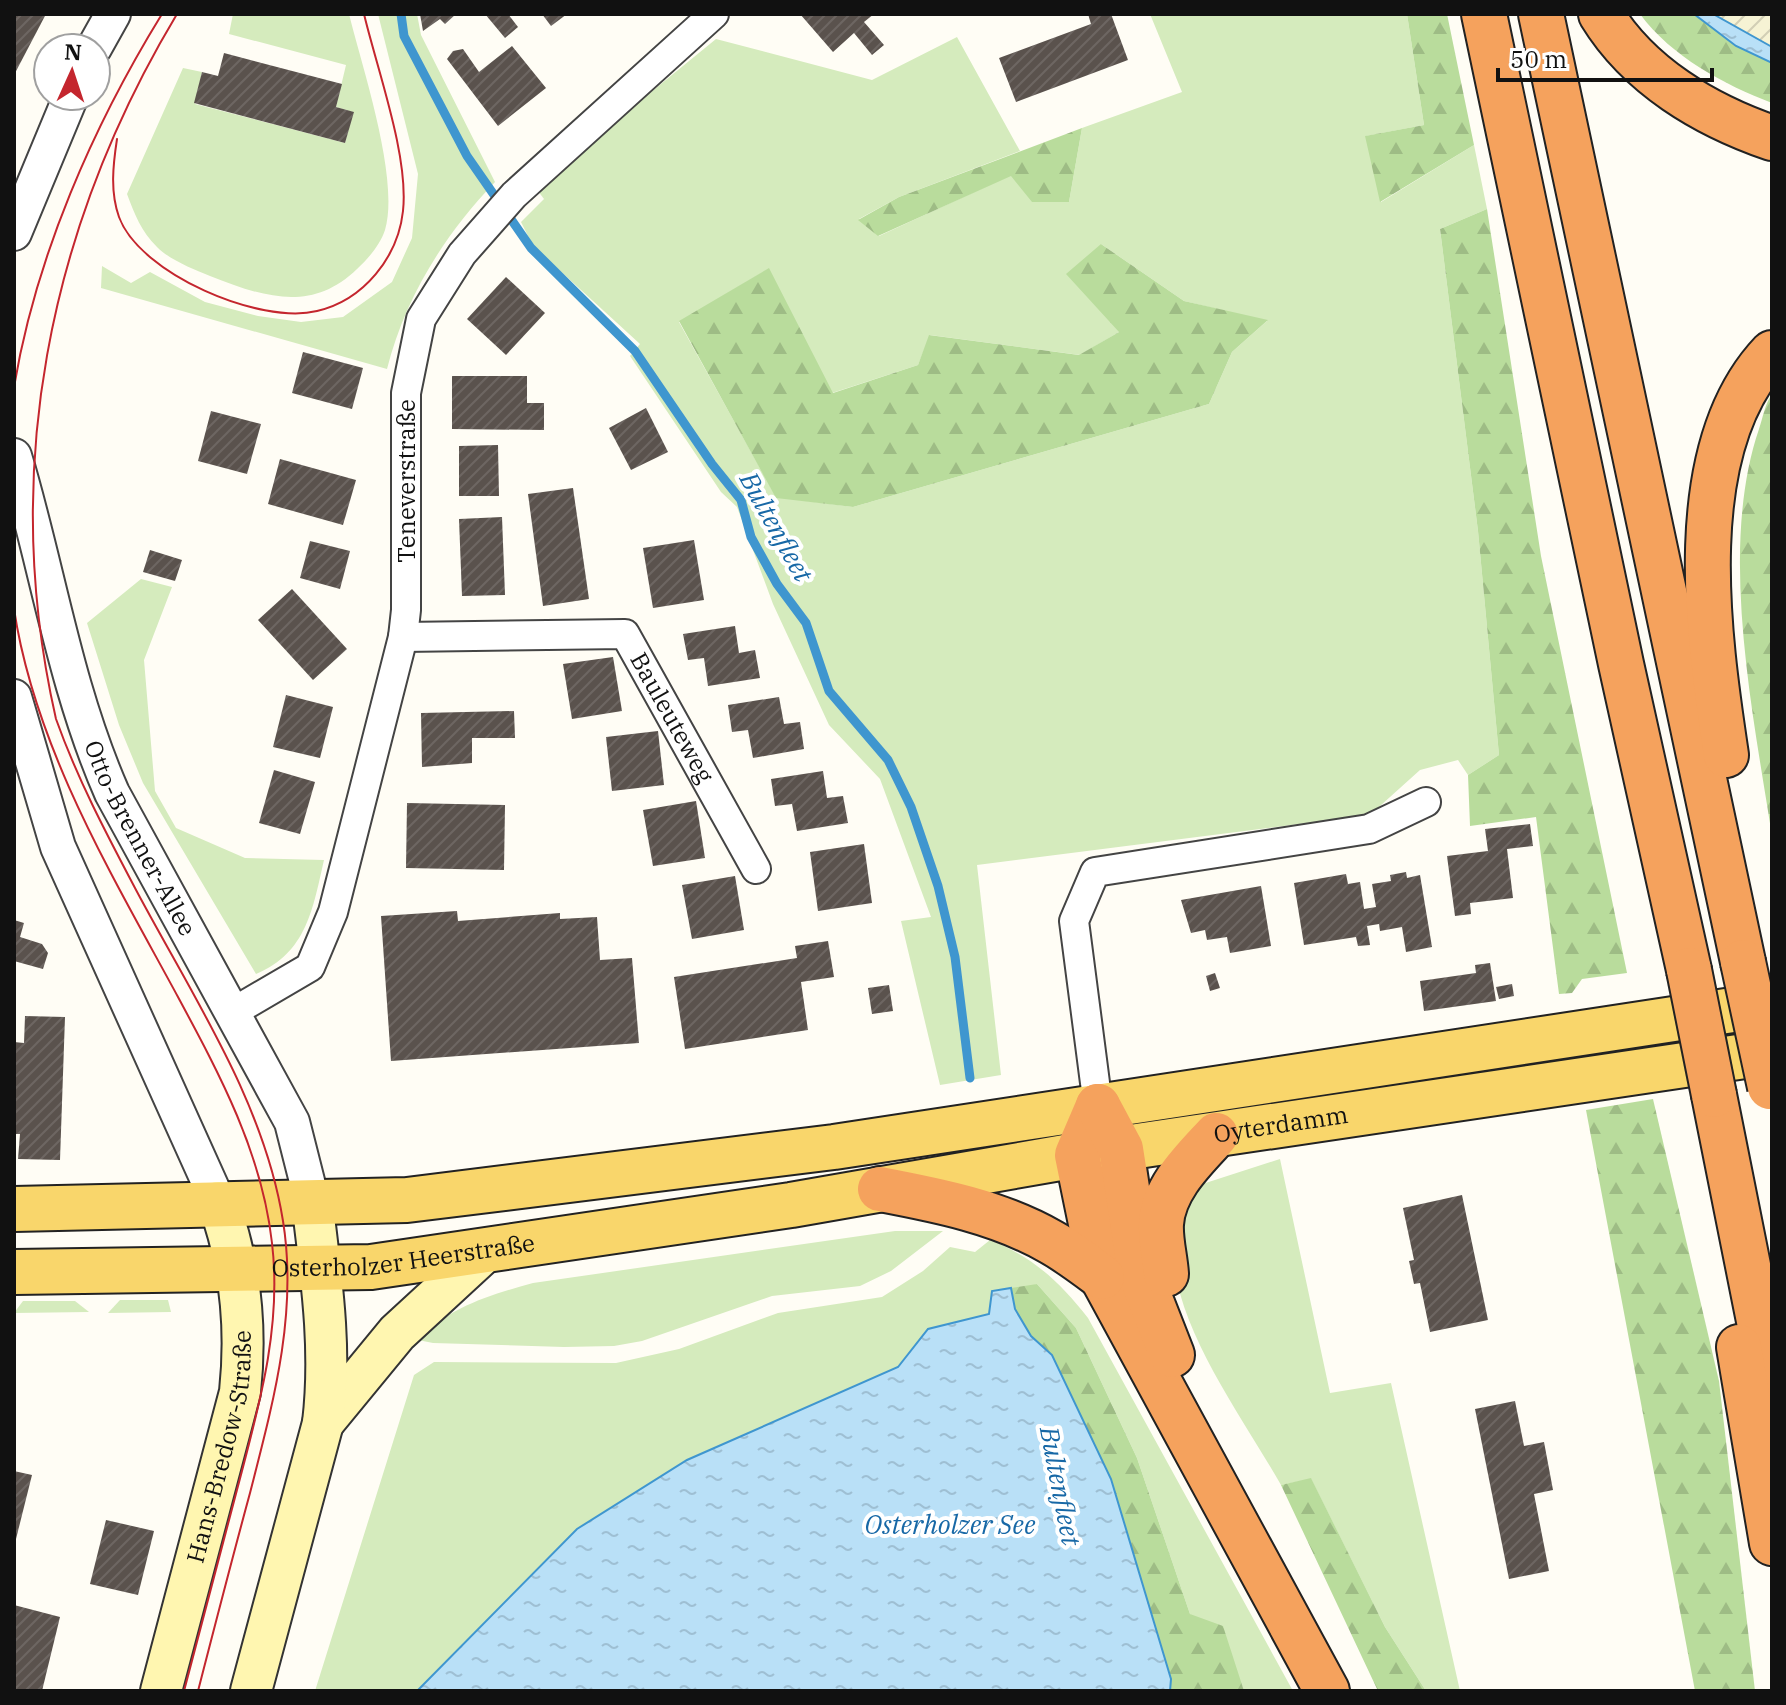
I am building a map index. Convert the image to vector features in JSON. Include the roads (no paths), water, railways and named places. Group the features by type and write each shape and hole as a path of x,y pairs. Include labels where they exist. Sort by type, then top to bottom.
{"highway":[{"path":"1484,14 1689,970 1772,1386"},
{"path":"1541,14 1743,962 1771,1079"},
{"path":"1601,14 1632,52 1668,86 1707,111 1772,138"},
{"path":"1721,851 1734,802 1718,704 1709,591 1710,515 1721,453 1738,402 1772,353"},
{"path":"1098,1106 1121,1149 1140,1273 1161,1333 1353,1691"},
{"path":"1098,1106 1077,1155 1102,1277 1327,1691"},
{"path":"1195,1401 1170,1305 1161,1223 1182,1172 1216,1135"},
{"path":"880,1189 963,1207 1008,1222 1051,1241 1102,1277"},
{"path":"1750,1271 1734,1321 1772,1543"}],"main road":[{"name":"Oyterdamm","path":"312,1201 407,1200 760,1156 1772,1004"},
{"name":"Oyterdamm","path":"791,1205 1077,1155 1216,1135 1771,1079"},
{"path":"14,1209 312,1201 328,1348 323,1423 251,1691"},
{"name":"Hans-Bredow-Straße","path":"161,1691 240,1392 244,1353 238,1270 218,1202"},
{"name":"Osterholzer Heerstraße","path":"14,1272 371,1267 791,1205"},
{"path":"323,1423 397,1333 486,1251"}],"street":[{"path":"103,32 113,14"},
{"name":"Teneverstraße","path":"233,1012 310,967 333,912 403,637 406,610 406,393 421,319 478,234 514,195 714,14"},
{"path":"14,233 64,112"},
{"name":"Otto-Brenner-Allee","path":"14,456 25,538 51,592 58,635 91,745 112,793 292,1122 312,1201"},
{"name":"Bauleuteweg","path":"403,637 625,634 756,869"},
{"path":"14,697 58,847 218,1202"},
{"path":"1098,1106 1074,921 1095,872 1369,829 1426,802"}],"water":[{"path":"1694,14 1713,14 1772,47 1772,63 1736,46"},
{"name":"Osterholzer See","path":"1011,1288 1015,1309 1031,1336 1052,1355 1111,1479 1171,1679 1170,1691 417,1691 577,1529 687,1460 898,1367 928,1329 989,1314 992,1291"}],"waterway":[{"name":"Bultenfleet","path":"401,14 404,36 467,156 531,248 635,351 712,464 741,500 751,537 777,584 806,623 829,691 888,760 911,807 938,886 955,957 970,1078"}],"tram line":[{"path":"14,387 37,289 70,193 113,101 162,14"},
{"path":"177,14 132,96 96,180 67,267 47,355 36,445 33,535 40,627 56,719 103,826 243,1091 260,1133 283,1221 287,1290 275,1392 198,1691"},
{"path":"117,139 113,178 119,217 131,238 151,258 176,275 204,291 265,310 293,313 317,311 350,297 364,287 386,260 400,228 403,211 404,189 397,139 364,14"},
{"path":"14,609 24,661 58,761 103,857 224,1085 249,1146 267,1210 274,1274 267,1366 184,1691"}]}
